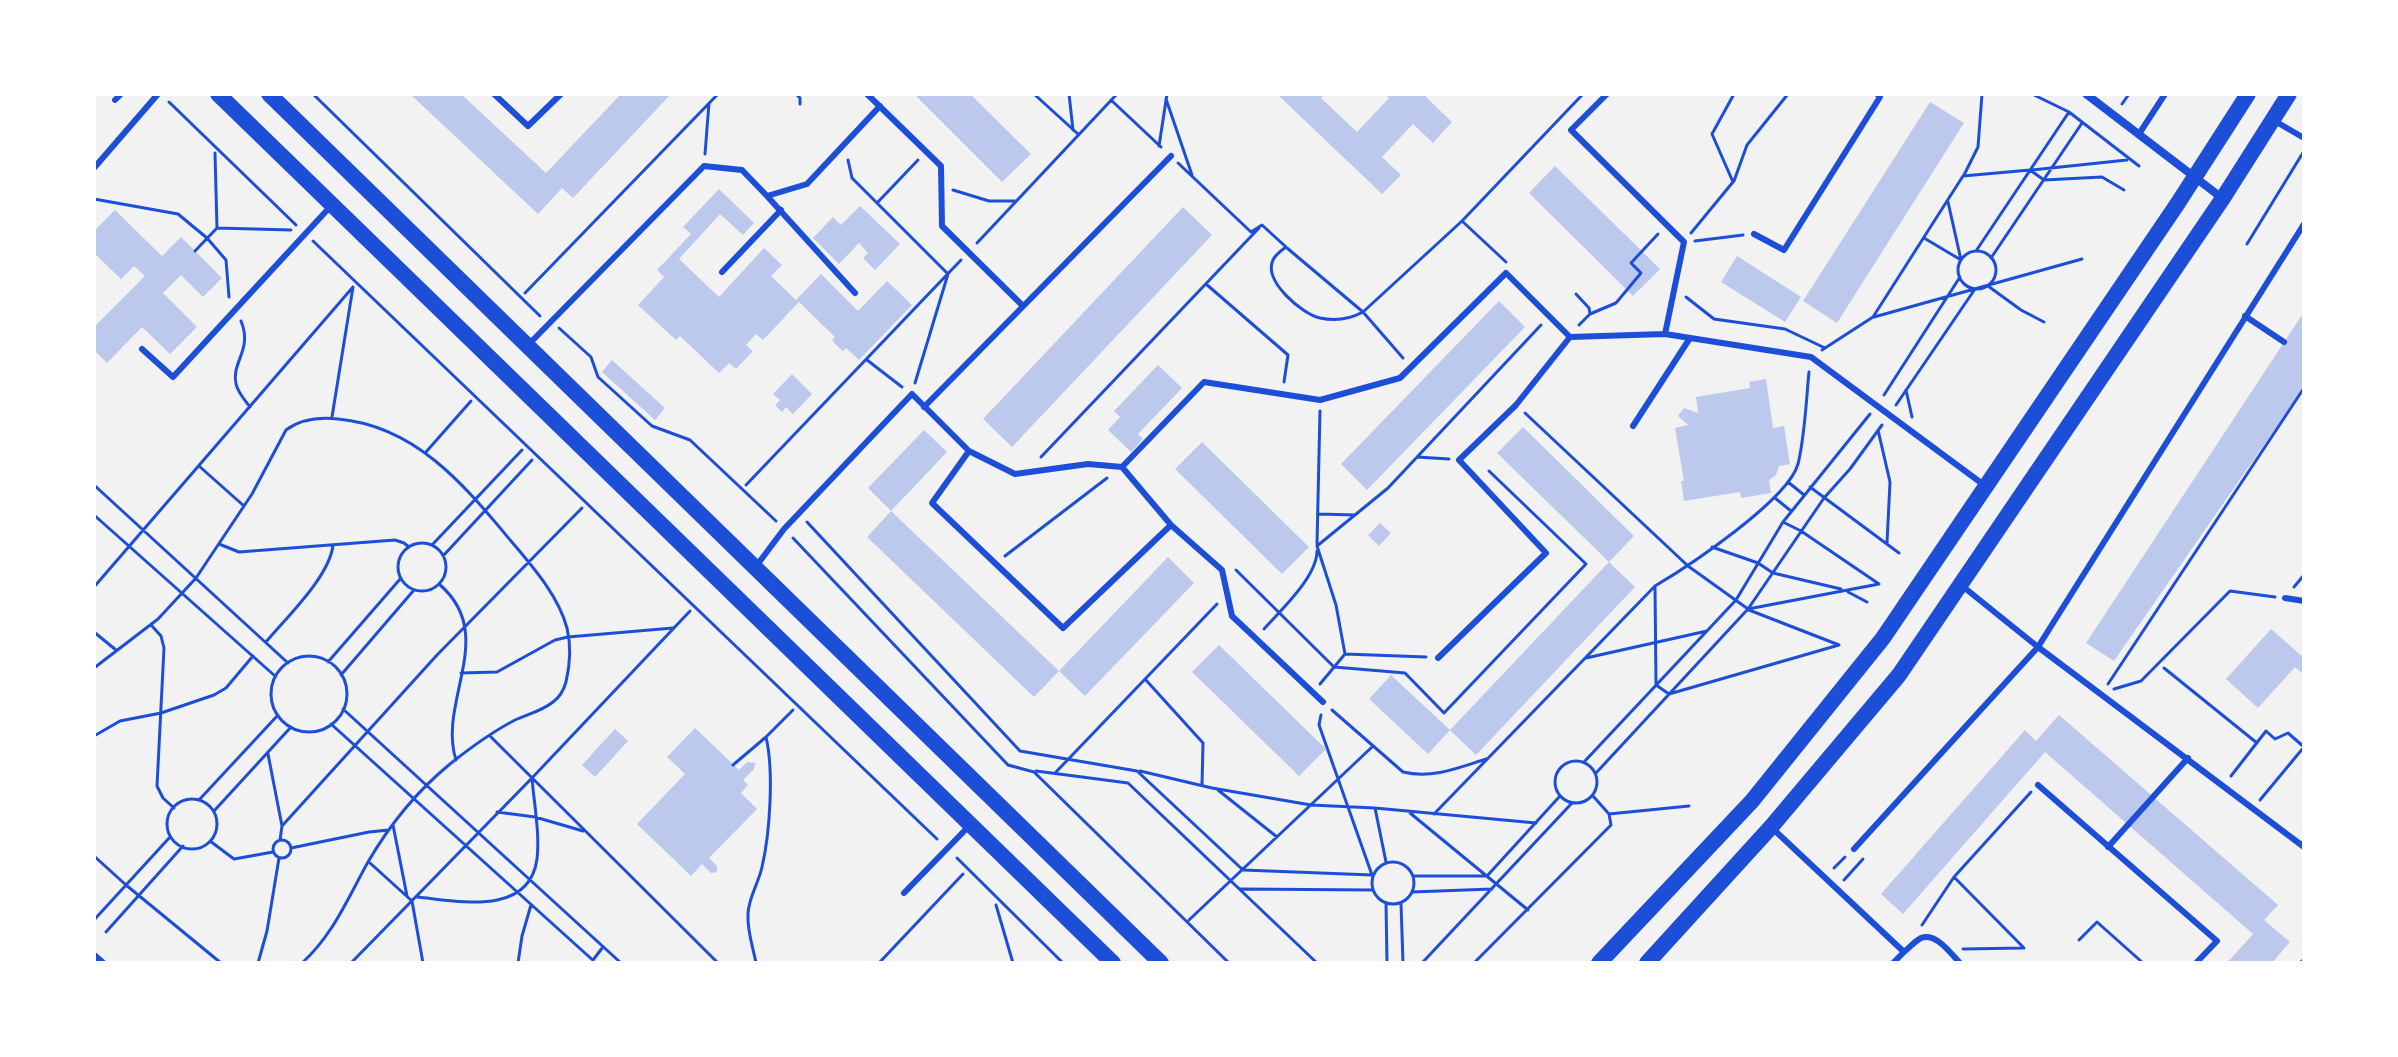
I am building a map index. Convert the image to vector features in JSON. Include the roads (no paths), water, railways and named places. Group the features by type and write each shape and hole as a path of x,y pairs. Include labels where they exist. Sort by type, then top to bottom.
{"main road":[{"path":"218,94 1113,963"},
{"path":"269,94 1161,963"},
{"path":"1599,963 1752,801 1883,638 2248,94"},
{"path":"1647,963 1771,827 1899,675 2223,198 2289,94"}],"street":[{"path":"2086,94 2223,198"},
{"path":"94,956 102,963"}],"lane":[{"path":"115,100 121,94"},
{"path":"94,168 159,94"},
{"path":"494,94 528,126 561,94"},
{"path":"867,94 941,166 942,226 1023,306"},
{"path":"1595,94 1601,100"},
{"path":"1607,94 1571,130 1684,242 1665,334"},
{"path":"1754,234 1784,250 1880,97 1877,94"},
{"path":"2139,134 2165,94"},
{"path":"767,196 807,184 880,106"},
{"path":"2273,120 2304,138"},
{"path":"924,407 1171,156"},
{"path":"528,346 704,166 742,170 855,293"},
{"path":"142,349 173,377 332,205"},
{"path":"722,272 781,210"},
{"path":"1854,849 2038,647 2304,224"},
{"path":"1122,467 1204,382 1320,400 1400,378 1506,273 1570,337 1665,334 1811,357 1985,485"},
{"path":"2245,316 2284,342"},
{"path":"1438,658 1546,553 1459,460 1516,405 1570,337"},
{"path":"1633,426 1690,338"},
{"path":"755,567 799,513 912,394 969,451 1015,474 1088,464 1122,467 1171,525 1222,570 1232,616 1323,702"},
{"path":"969,451 932,503 1063,628 1171,525"},
{"path":"1961,585 2038,647 2304,847"},
{"path":"2285,598 2304,601"},
{"path":"2108,847 2188,758"},
{"path":"2038,785 2217,941 2196,963"},
{"path":"904,893 970,825"},
{"path":"1771,827 1904,952"},
{"path":"1893,963 1922,938 1929,937 1960,963"}]}
